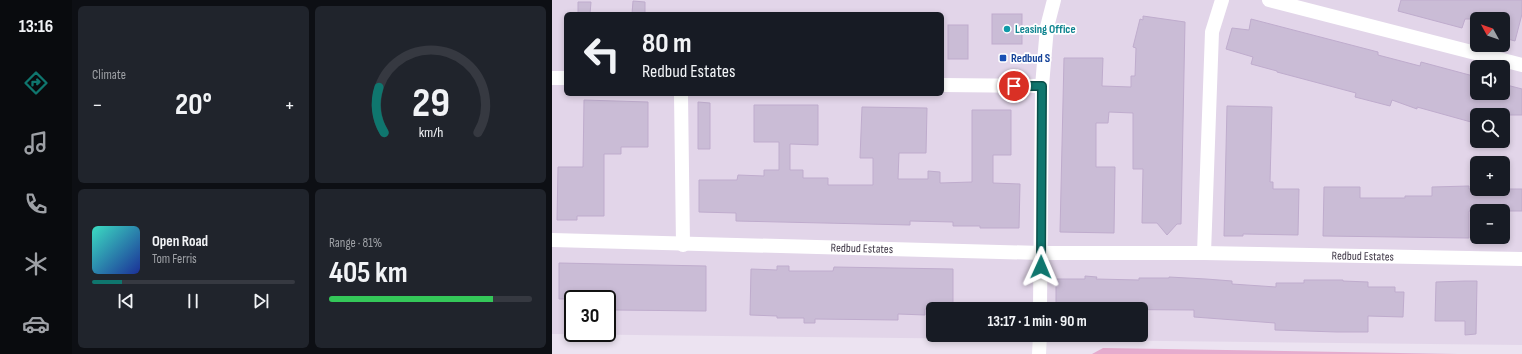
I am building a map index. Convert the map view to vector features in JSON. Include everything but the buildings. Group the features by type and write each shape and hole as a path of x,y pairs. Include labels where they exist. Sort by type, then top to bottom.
{"street":[{"path":"1040,302 1042,86 1047,27 1054,0"},
{"path":"1204,253 1212,32 1222,0"},
{"path":"1270,0 1522,65"},
{"path":"552,78 564,78"},
{"path":"944,84 1042,86"},
{"path":"681,96 683,245"},
{"name":"Redbud Estates","path":"552,240 683,245 1041,253 1204,253 1522,259"},
{"path":"1039,354 1040,342"}],"shaded area":[{"path":"552,0 1522,0 1522,345 1148,341 1148,302 926,302 926,338 616,335 616,290 564,290 564,334 552,334"},
{"path":"1103,348 1458,354 1092,354"}],"place":[{"name":"Leasing Office","path":"1007,29"},
{"name":"Redbud S","path":"1003,58"}],"route":[{"path":"1014,86 1042,86 1041,267"}]}
